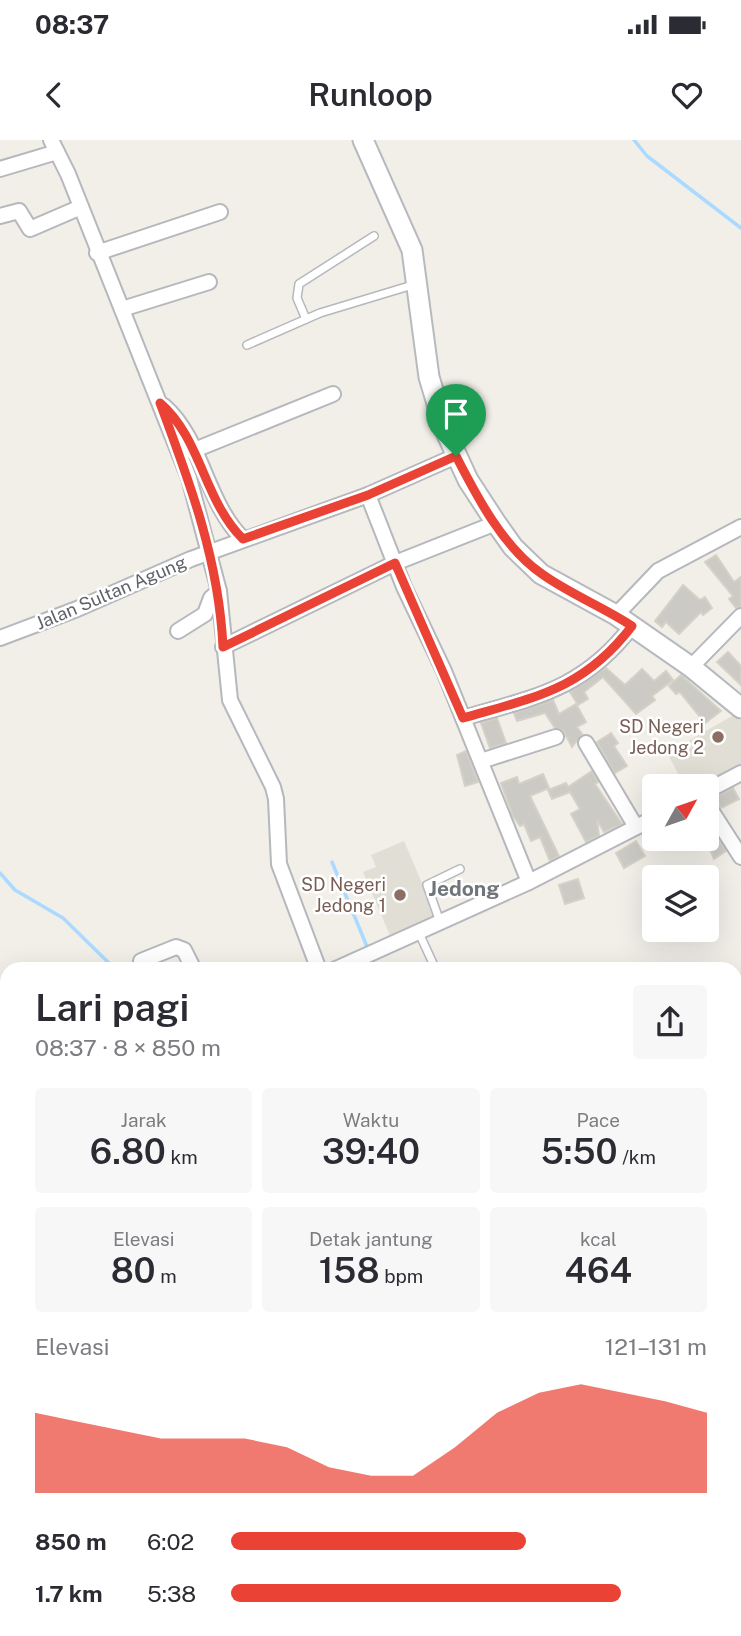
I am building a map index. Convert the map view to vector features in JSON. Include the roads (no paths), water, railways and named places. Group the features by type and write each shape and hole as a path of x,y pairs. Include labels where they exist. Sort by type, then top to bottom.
{"street":[{"path":"363,140 412,250 429,377 456,456 496,523 513,547 541,574 624,621 691,667 741,708"},
{"path":"0,169 54,146 160,403 188,478 211,552 219,591 230,700 276,799 277,848 282,874 316,962"},
{"path":"0,216 19,212 30,229 81,207"},
{"path":"97,253 220,212"},
{"path":"122,309 209,282"},
{"path":"192,451 333,394"},
{"path":"160,403 181,426 219,505 243,539"},
{"name":"Jalan Sultan Agung","path":"0,638 243,539 368,495 456,456"},
{"path":"368,495 481,761 529,882"},
{"path":"223,647 395,563 496,523"},
{"path":"463,718 526,700 578,679 613,650 624,621 658,571 741,527"},
{"path":"178,631 205,614 211,598 219,591"},
{"path":"691,667 741,616"},
{"path":"481,761 556,737"},
{"path":"586,743 636,827"},
{"path":"719,785 741,773"},
{"path":"719,823 741,857"},
{"path":"352,962 529,882 642,824"},
{"path":"141,961 176,947 184,950 190,962"}],"lane":[{"path":"306,319 297,299 299,284 374,236"},
{"path":"247,345 306,319 417,284"},
{"path":"441,923 426,888 460,869"},
{"path":"419,933 432,962"}],"waterway":[{"path":"634,140 647,156 741,228"},
{"path":"332,862 368,949"},
{"path":"0,873 15,890 63,918 108,962"}],"place":[{"name":"SD Negeri Jedong 2","path":"718,737"},
{"name":"SD Negeri Jedong 1","path":"400,895"}],"district":[{"name":"Jedong","path":"464,889"}]}
